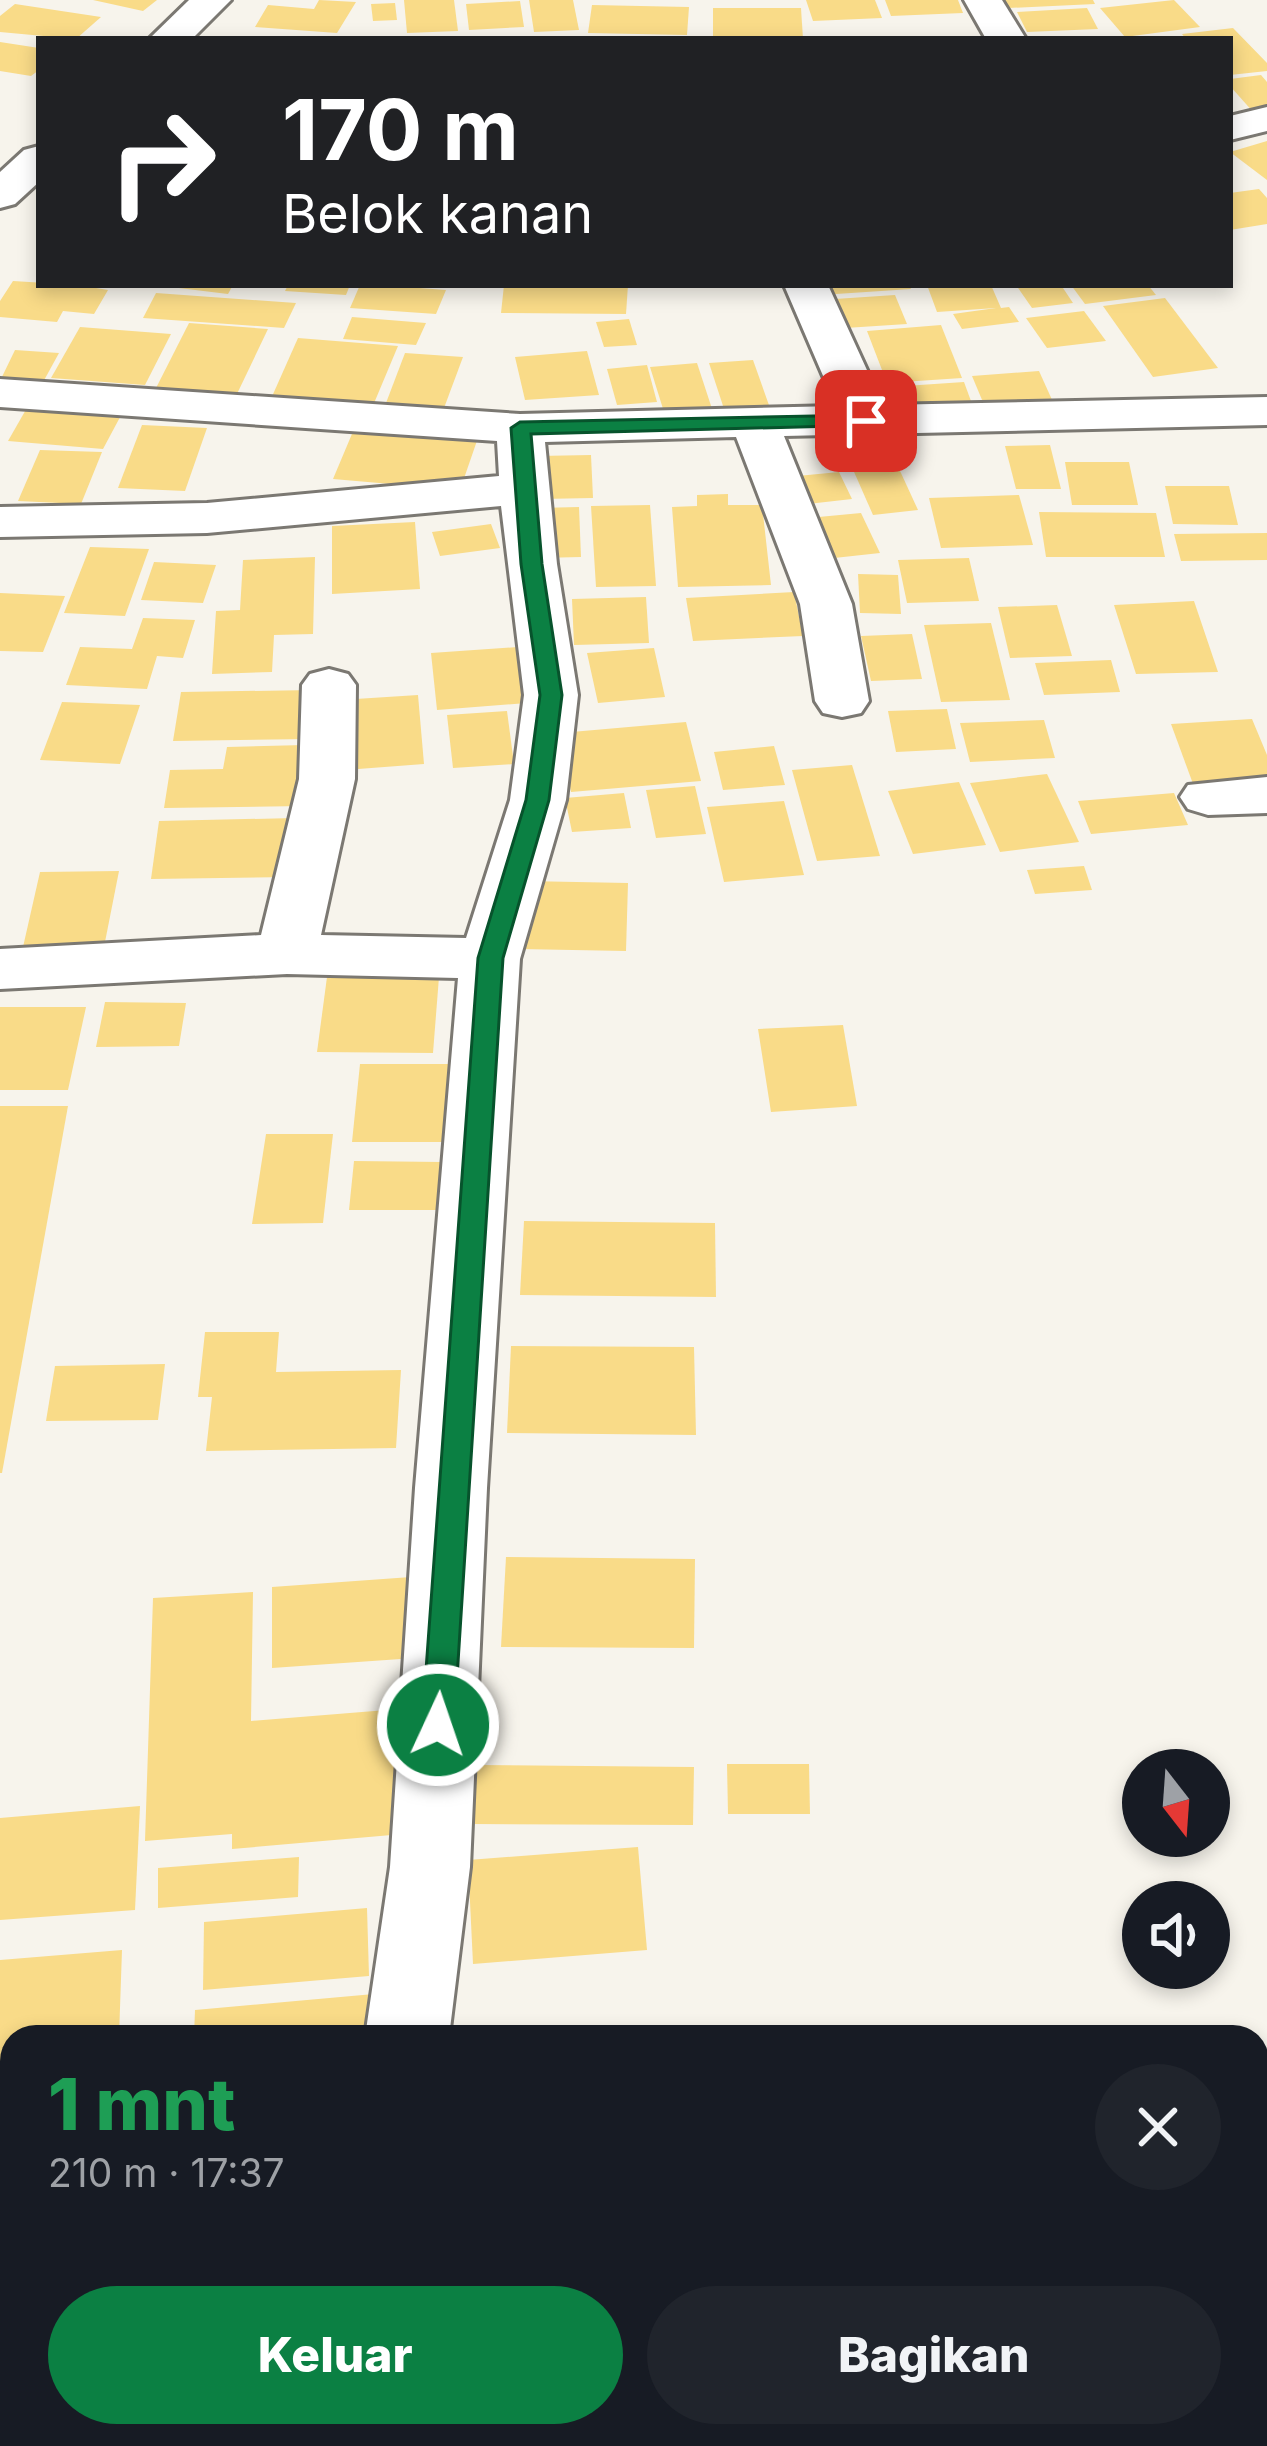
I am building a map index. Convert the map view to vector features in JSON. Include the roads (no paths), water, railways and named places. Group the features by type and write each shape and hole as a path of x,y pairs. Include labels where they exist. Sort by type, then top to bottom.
{"street":[{"path":"172,36 212,0"},
{"path":"983,0 1004,36"},
{"path":"1233,127 1267,119"},
{"path":"0,195 36,162"},
{"path":"807,288 866,421"},
{"path":"0,393 520,428 1267,411"},
{"path":"754,424 826,604 842,701"},
{"path":"409,2025 430,1867 490,958 538,800 551,695 520,428"},
{"path":"0,522 207,518 525,489"},
{"path":"287,954 327,779 328,685"},
{"path":"1208,797 1267,795"},
{"path":"0,969 287,954 490,958"}]}
